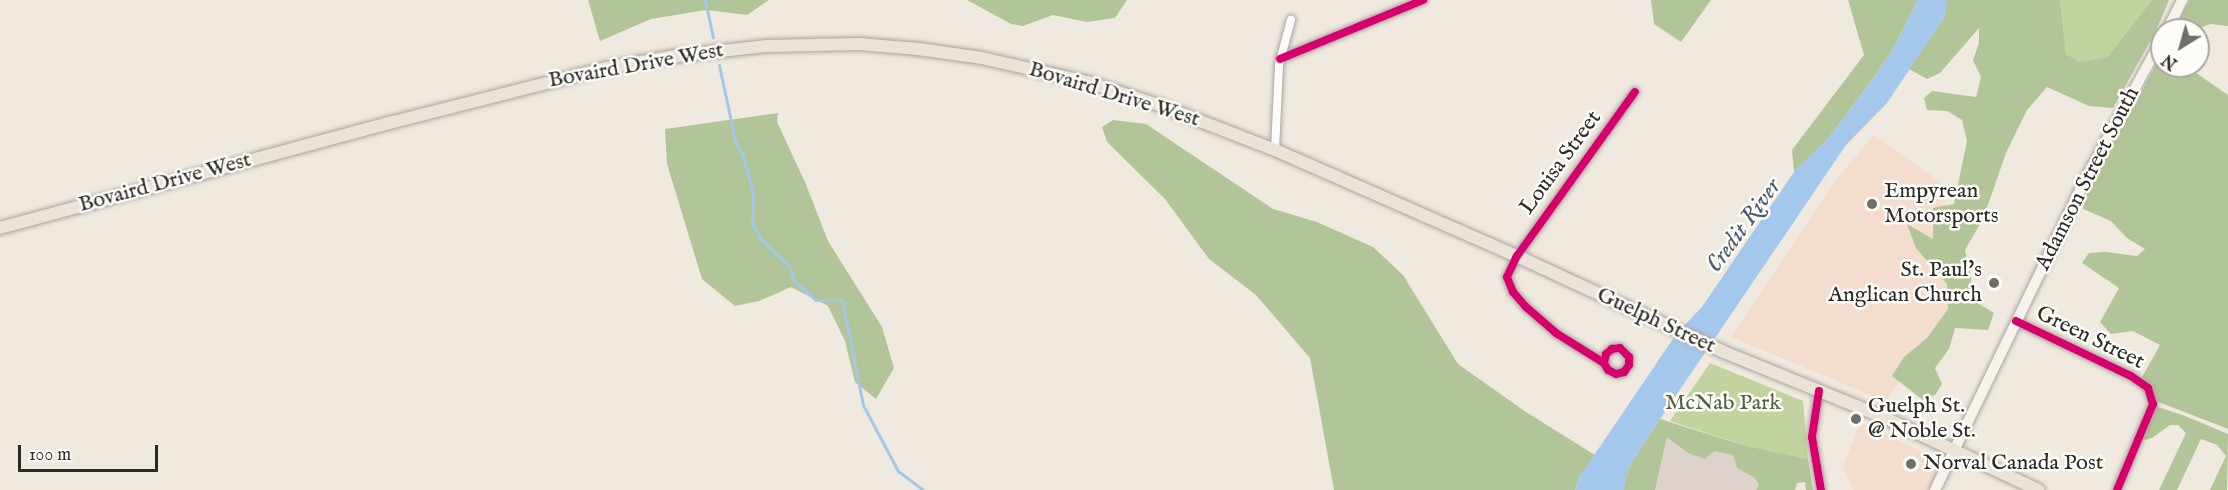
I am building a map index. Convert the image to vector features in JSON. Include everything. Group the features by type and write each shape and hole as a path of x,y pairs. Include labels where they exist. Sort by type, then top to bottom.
{"main road":[{"path":"2173,18 2182,0"},
{"name":"Bovaird Drive West","path":"0,228 545,82 676,56 756,46 860,44 982,58 1087,82 1159,105 1275,150"},
{"name":"Adamson Street South","path":"1935,490 2087,176 2150,61"},
{"name":"Guelph Street","path":"1275,150 1517,256 1724,352 1881,416 2038,490"}],"street":[{"path":"1280,59 1423,0"},
{"path":"1275,150 1280,59 1291,20"},
{"name":"Louisa Street","path":"1517,256 1635,92"},
{"path":"1517,256 1507,277 1513,292 1556,333 1604,363"},
{"name":"Green Street","path":"2016,321 2131,376 2148,388 2153,404 2117,490"},
{"path":"1819,391 1812,437 1821,490"}],"shaded area":[{"path":"1874,135 1947,187 1940,243 1956,302 1935,336 1885,401 1731,337 1835,181"},
{"path":"1860,423 1942,461 1928,490 1853,490 1843,466"},
{"path":"1667,437 1733,455 1737,468 1755,478 1759,485 1756,490 1655,490"}],"green space":[{"path":"588,0 769,0 747,15 706,10 651,19 600,41"},
{"path":"967,0 1127,0 1115,18 1087,22 1053,15 1023,26 1011,24"},
{"path":"1651,0 1711,0 1681,42 1654,24"},
{"path":"1848,0 1918,0 1892,51 1872,80 1828,139 1794,172 1792,150 1864,55"},
{"path":"1947,0 2060,0 2066,54 2080,62 2107,57 2152,0 2169,0 2161,18 2150,18 2150,42 2113,108 2089,106 2047,87 2027,110 2006,153 1983,219 1965,250 1971,278 1969,298 1994,313 1988,330 1955,328 1949,349 1935,368 1942,384 1935,395 1923,400 1892,376 1904,357 1927,338 1948,309 1947,284 1916,248 1907,224 1933,239 1933,208 1954,204 1967,141 1962,120 1947,111 1927,110 1924,98 1932,91 1976,97 1981,77 1973,60 1979,43 1979,28 1940,73 1927,79 1909,69 1944,18"},
{"path":"2060,0 2152,0 2107,57 2080,62 2066,54"},
{"path":"2190,0 2228,0 2228,26 2210,24 2210,18 2180,18"},
{"path":"2150,76 2150,78 2203,78 2228,95 2228,429 2156,401 2154,393 2141,379 2160,345 2133,331 2111,334 2100,322 2119,288 2082,263 2089,253 2106,252 2137,256 2145,249 2127,238 2111,221 2083,209 2088,190"},
{"path":"778,113 777,122 805,182 828,241 882,327 894,368 876,399 855,382 845,341 828,306 791,287 759,301 735,306 702,279 667,164 665,129"},
{"path":"1113,120 1146,124 1273,209 1317,222 1373,247 1403,275 1458,364 1526,412 1595,455 1580,476 1575,490 1334,490 1310,358 1256,295 1209,259 1165,199 1107,142 1102,127"},
{"name":"McNab Park","path":"1710,363 1803,401 1808,459 1743,445 1670,421"},
{"path":"2155,406 2228,434 2227,490 2210,490 2226,456 2217,445 2201,439 2177,490 2159,490 2186,433 2178,425 2170,425 2152,438 2145,440 2140,437"},
{"path":"1660,419 1743,445 1808,459 1813,490 1806,490 1805,482 1797,483 1795,490 1756,490 1759,485 1755,478 1737,468 1733,455 1714,451 1705,459 1688,453 1667,437 1655,490 1623,490 1629,467"}],"water":[{"name":"Credit River","path":"1918,0 1947,0 1944,18 1887,103 1846,145 1660,419 1629,467 1623,490 1575,490 1580,476 1677,333 1702,307 1794,172 1828,139 1872,80 1892,51"}],"waterway":[{"path":"705,0 713,37"},
{"path":"719,65 735,140 743,156 753,193 752,222 760,238 790,267 794,281 816,300 842,300 863,405 898,471 923,490"}],"cycle path":[{"path":"1280,59 1423,0"},
{"path":"1604,363 1606,354 1612,349 1620,348 1629,357 1629,365 1624,372 1616,374 1608,370 1604,363 1556,333 1526,307 1513,292 1507,277 1517,256 1635,92"},
{"path":"2016,321 2131,376 2148,388 2153,404 2117,490"},
{"path":"1819,391 1812,437 1821,490"}],"place":[{"name":"Empyrean Motorsports","path":"1872,204"},
{"name":"St. Paul's Anglican Church","path":"1994,283"},
{"name":"Guelph St. @ Noble St.","path":"1856,419"},
{"name":"Norval Canada Post","path":"1911,464"}]}
